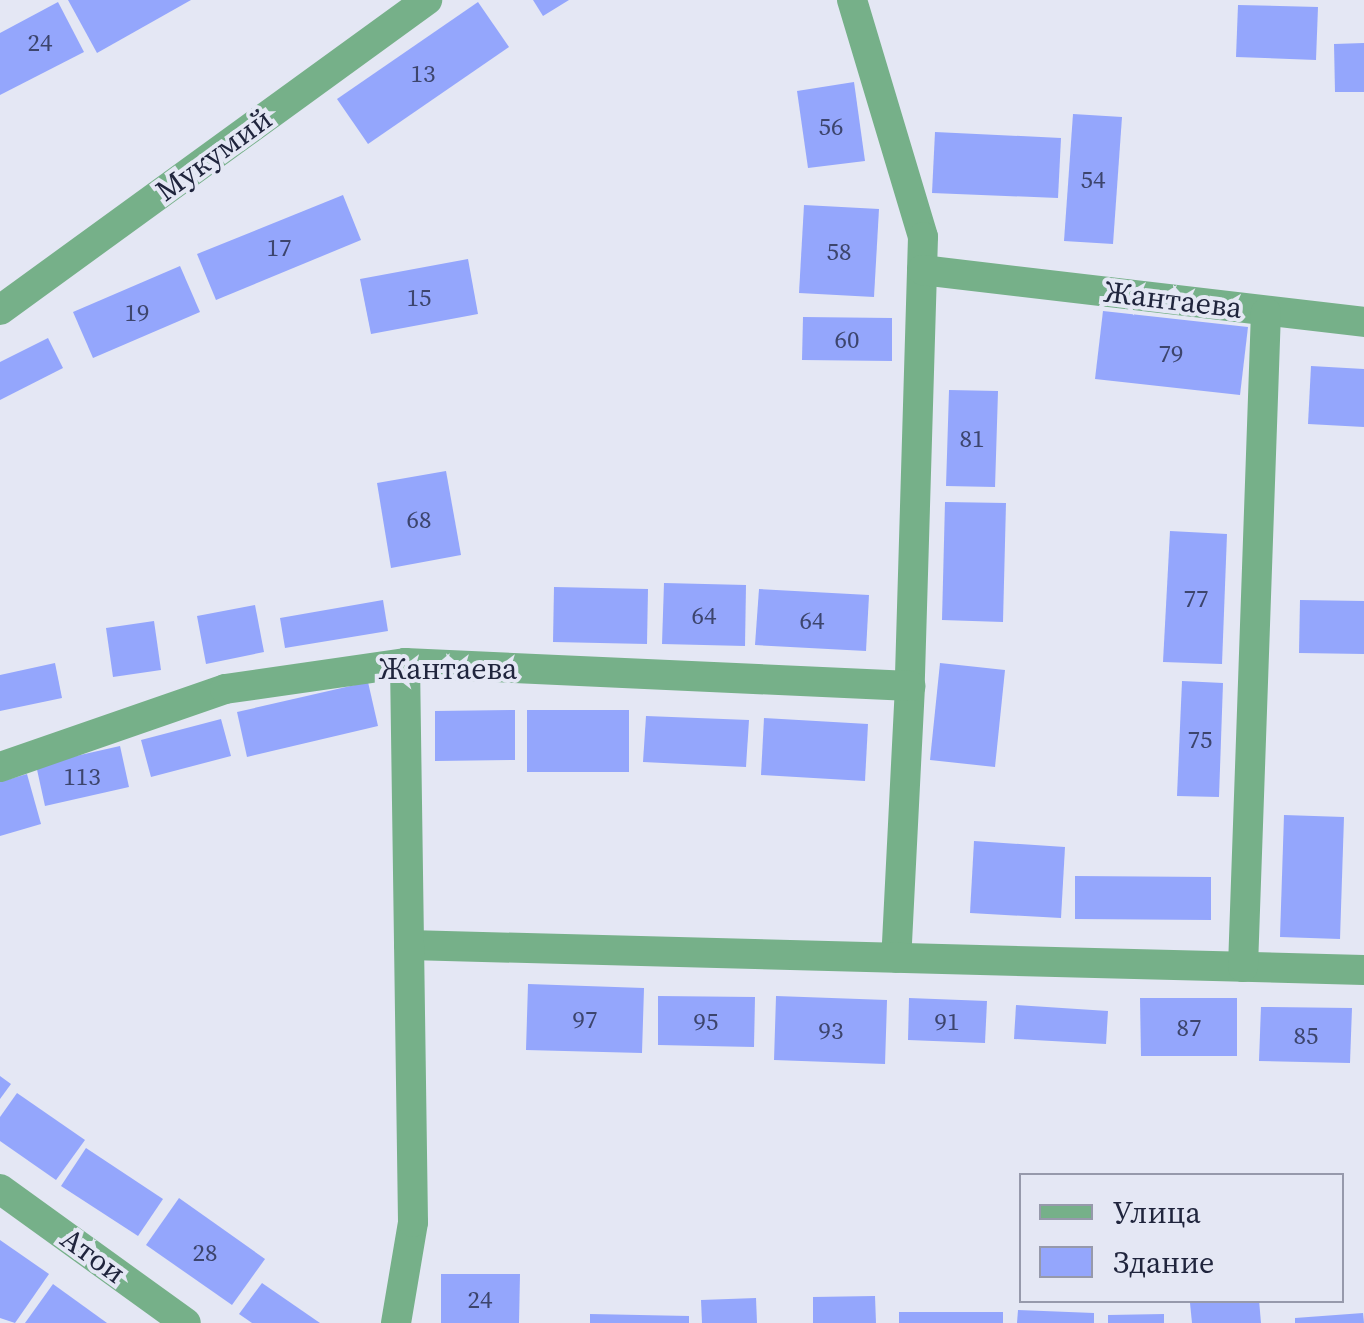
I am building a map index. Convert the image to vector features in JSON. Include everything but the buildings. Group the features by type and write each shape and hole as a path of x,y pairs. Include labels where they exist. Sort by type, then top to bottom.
{"street":[{"name":"Мукумий","path":"0,310 428,0"},
{"path":"852,0 923,236 910,686 896,958"},
{"name":"Жантаева","path":"922,270 1364,322"},
{"path":"1243,967 1266,312"},
{"path":"396,1323 413,1222 405,663"},
{"name":"Жантаева","path":"0,767 225,689 405,663 910,686"},
{"path":"409,945 1364,970"},
{"name":"Атои","path":"0,1189 186,1323"}]}
